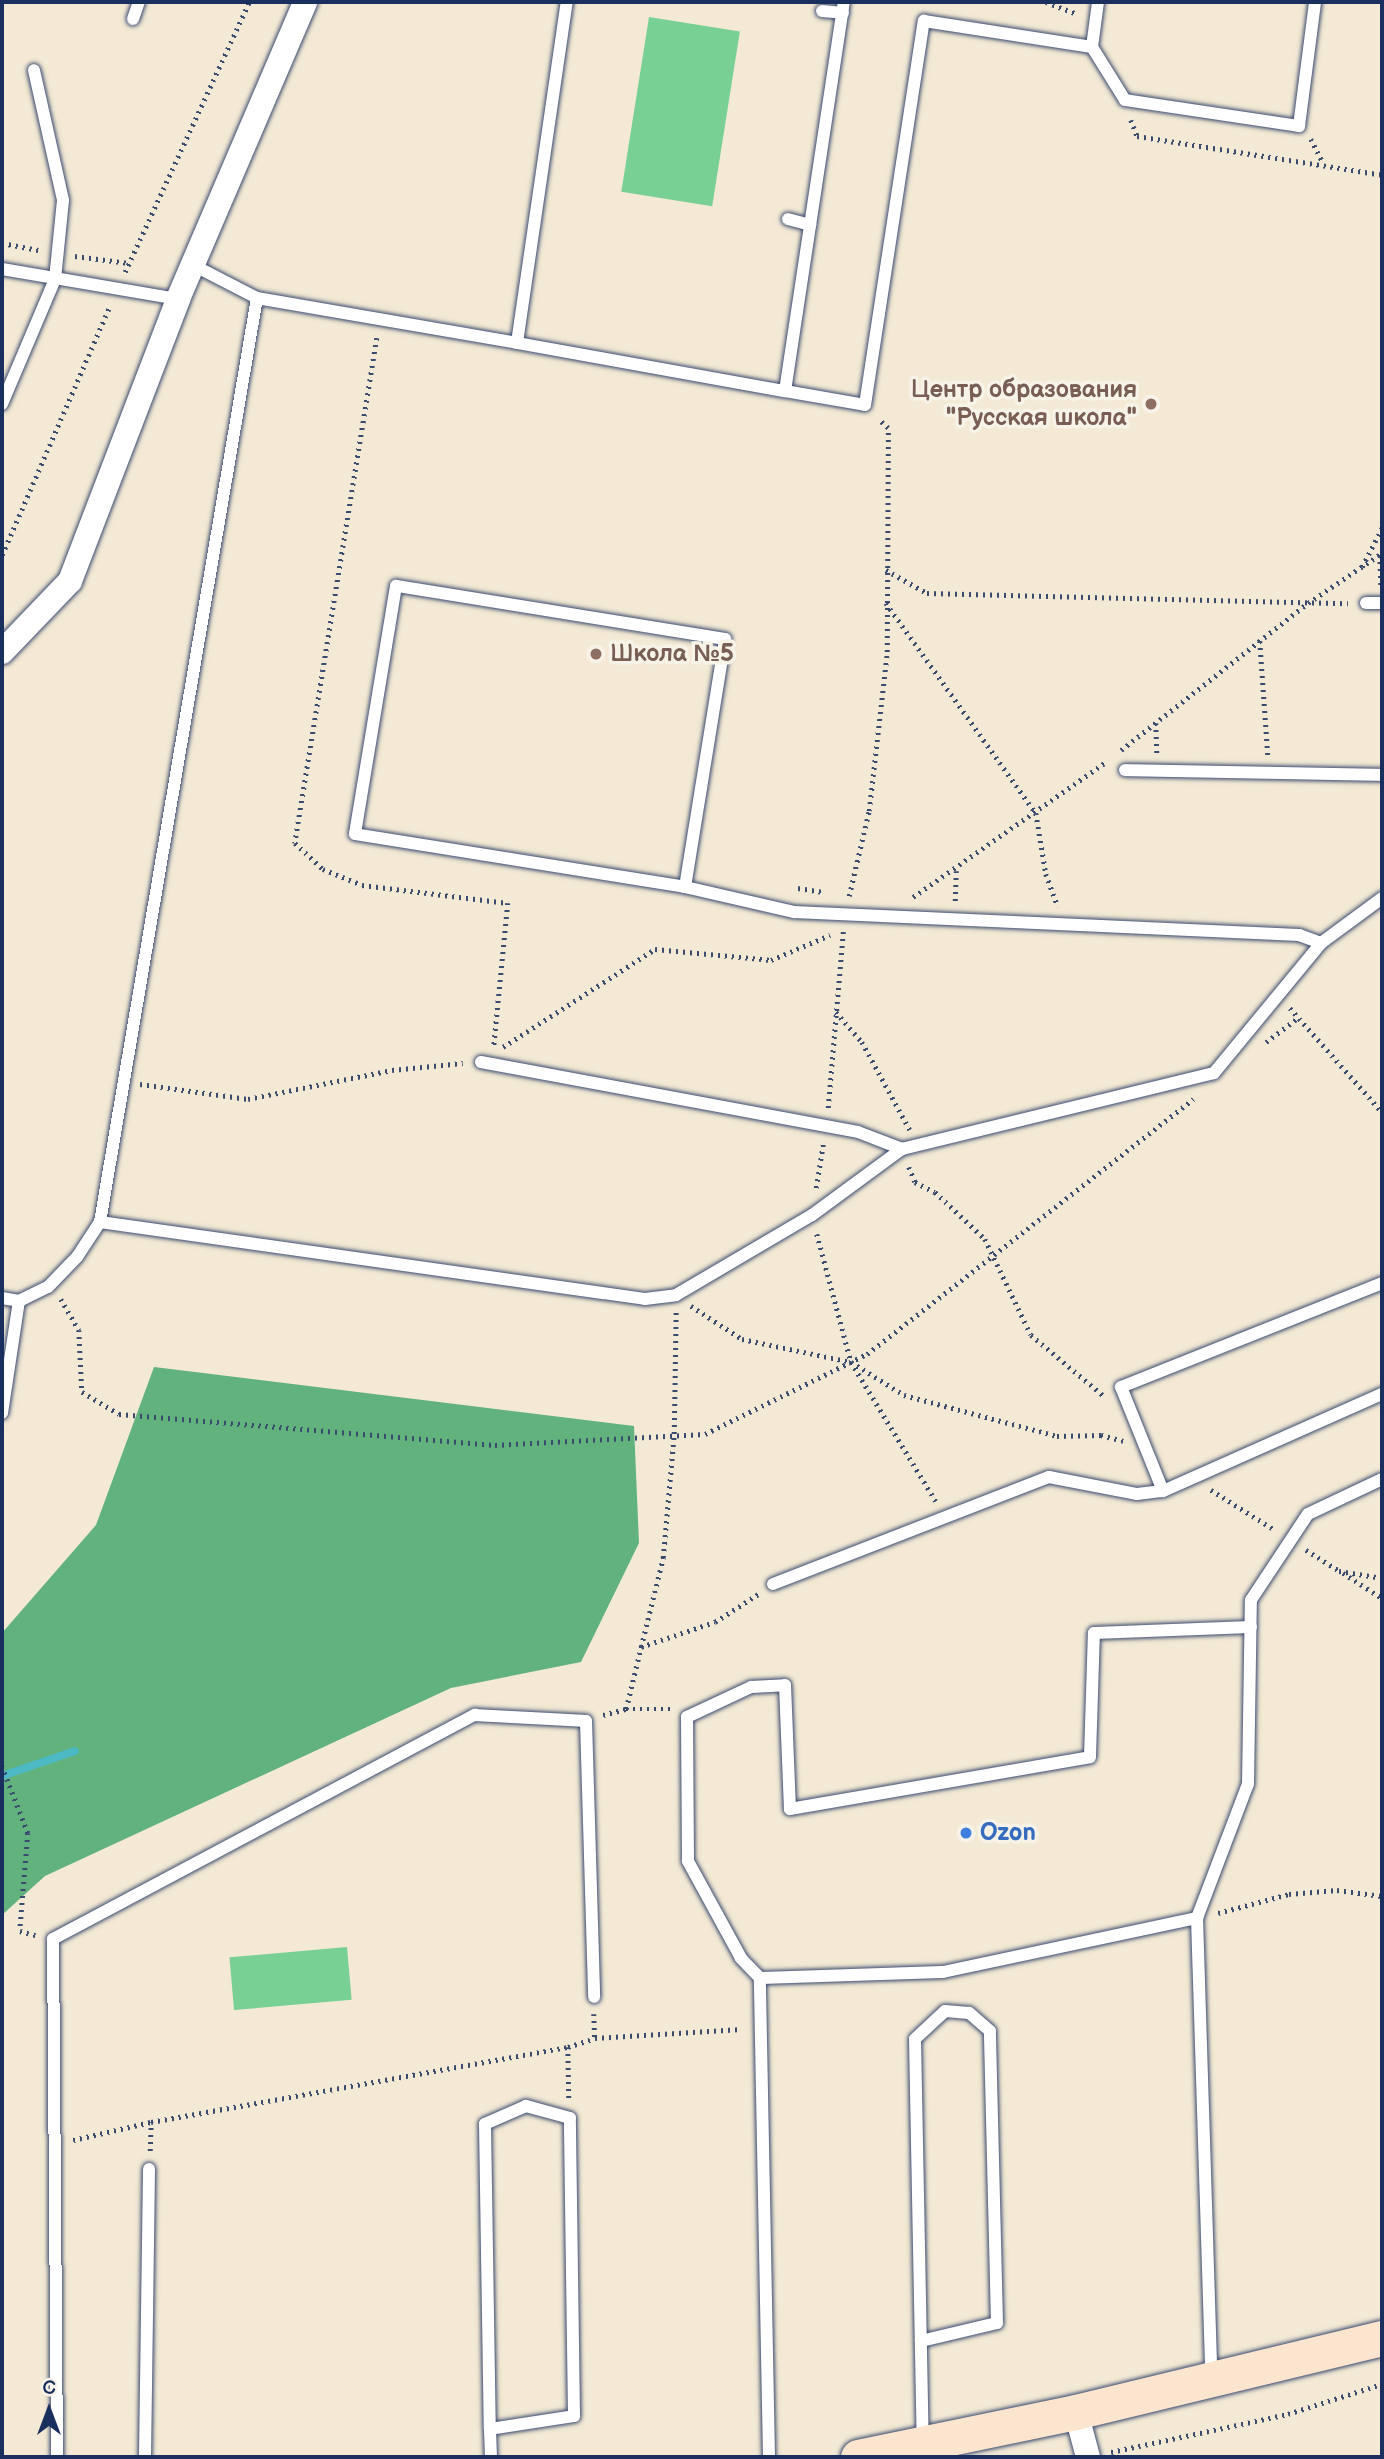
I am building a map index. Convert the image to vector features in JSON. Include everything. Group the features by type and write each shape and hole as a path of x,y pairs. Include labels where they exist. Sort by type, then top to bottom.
{"main road":[{"path":"858,2457 1076,2412 1382,2338"}],"street":[{"path":"2,652 70,581 178,299 305,2"},
{"path":"1076,2412 1089,2457"}],"lane":[{"path":"133,19 139,2"},
{"path":"517,343 567,2"},
{"path":"1098,2 1092,47 1125,100 1299,126 1315,2"},
{"path":"785,391 844,8 822,11"},
{"path":"192,265 257,298 865,405 924,21 1092,47"},
{"path":"2,404 55,279 63,200 34,70"},
{"path":"788,219 810,225"},
{"path":"2,269 178,299"},
{"path":"2,1298 19,1301 39,1291 77,1257 100,1222 257,298"},
{"path":"685,887 725,639 396,586 355,834 685,887 794,912 1299,935 1321,943"},
{"path":"1366,603 1382,603"},
{"path":"1125,770 1382,775"},
{"path":"100,1222 645,1299 676,1295 812,1215 902,1149 1214,1073 1321,943 1382,898"},
{"path":"481,1062 826,1126 902,1149"},
{"path":"1163,1491 1121,1387 1382,1283"},
{"path":"2,1413 19,1301"},
{"path":"773,1584 1049,1477 1137,1494 1163,1491 1382,1394"},
{"path":"1211,2380 1197,1918 1248,1784 1251,1600 1308,1514 1382,1479"},
{"path":"769,2457 760,1978 741,1958 688,1861 687,1717 751,1687 785,1685 790,1809 1090,1758 1094,1633 1251,1627"},
{"path":"57,2457 53,1939 475,1715 586,1721 594,1997"},
{"path":"760,1978 943,1972 1197,1918"},
{"path":"921,2340 996,2323 990,2031 969,2013 945,2011 915,2039 923,2443"},
{"path":"490,2429 575,2416 570,2118 526,2106 485,2124 490,2429 491,2457"},
{"path":"145,2457 149,2169"}],"path":[{"path":"1046,2 1095,20"},
{"path":"1125,100 1137,136 1324,163 1382,175"},
{"path":"1299,126 1324,163"},
{"path":"845,915 869,811 887,652 885,601 888,428 865,405"},
{"path":"1362,567 1382,528"},
{"path":"905,902 956,870 1036,813 1308,603 1381,554"},
{"path":"1381,554 1382,603"},
{"path":"886,570 928,593 1366,603"},
{"path":"885,601 1036,813 1046,874 1063,925"},
{"path":"1260,640 1269,773"},
{"path":"1156,723 1157,771"},
{"path":"954,919 956,870"},
{"path":"124,1082 248,1099 392,1070 481,1062 655,949 771,960 844,929 826,1126 812,1215 851,1362 946,1517"},
{"path":"1279,995 1382,1112"},
{"path":"836,1012 862,1042 910,1130 902,1149 915,1182 935,1192 985,1239 1031,1335 1052,1349 1095,1392 1130,1409"},
{"path":"1256,1051 1299,1017"},
{"path":"39,1291 66,1301 79,1330 82,1392 119,1414 495,1445 705,1434 867,1354 1202,1093"},
{"path":"626,1709 663,1558 674,1434 676,1295"},
{"path":"676,1295 741,1339 851,1362 904,1395 1057,1436 1101,1435 1146,1448"},
{"path":"1339,1571 1382,1598"},
{"path":"641,1647 715,1622 773,1584"},
{"path":"586,1721 626,1709 663,1706"},
{"path":"2,1766 28,1833 20,1931 53,1939"},
{"path":"1197,1918 1289,1894 1337,1890 1382,1896"},
{"path":"55,2144 151,2122 568,2047 595,2038 762,2028"},
{"path":"568,2047 570,2118"},
{"path":"149,2169 151,2122"},
{"path":"1089,2457 1288,2414 1382,2385"}],"green space":[{"path":"649,17 740,31 712,206 621,192"},
{"path":"154,1367 634,1426 639,1543 581,1662 451,1688 45,1876 2,1915 2,1633 96,1525"},
{"path":"347,1947 352,2000 234,2010 229,1957"}],"waterway":[{"path":"2,1776 75,1751"}],"place":[{"name":"Центр образования \"Русская школа\"","path":"1151,404"},
{"name":"Школа №5","path":"596,654"},
{"name":"Ozon","path":"966,1833"}]}
